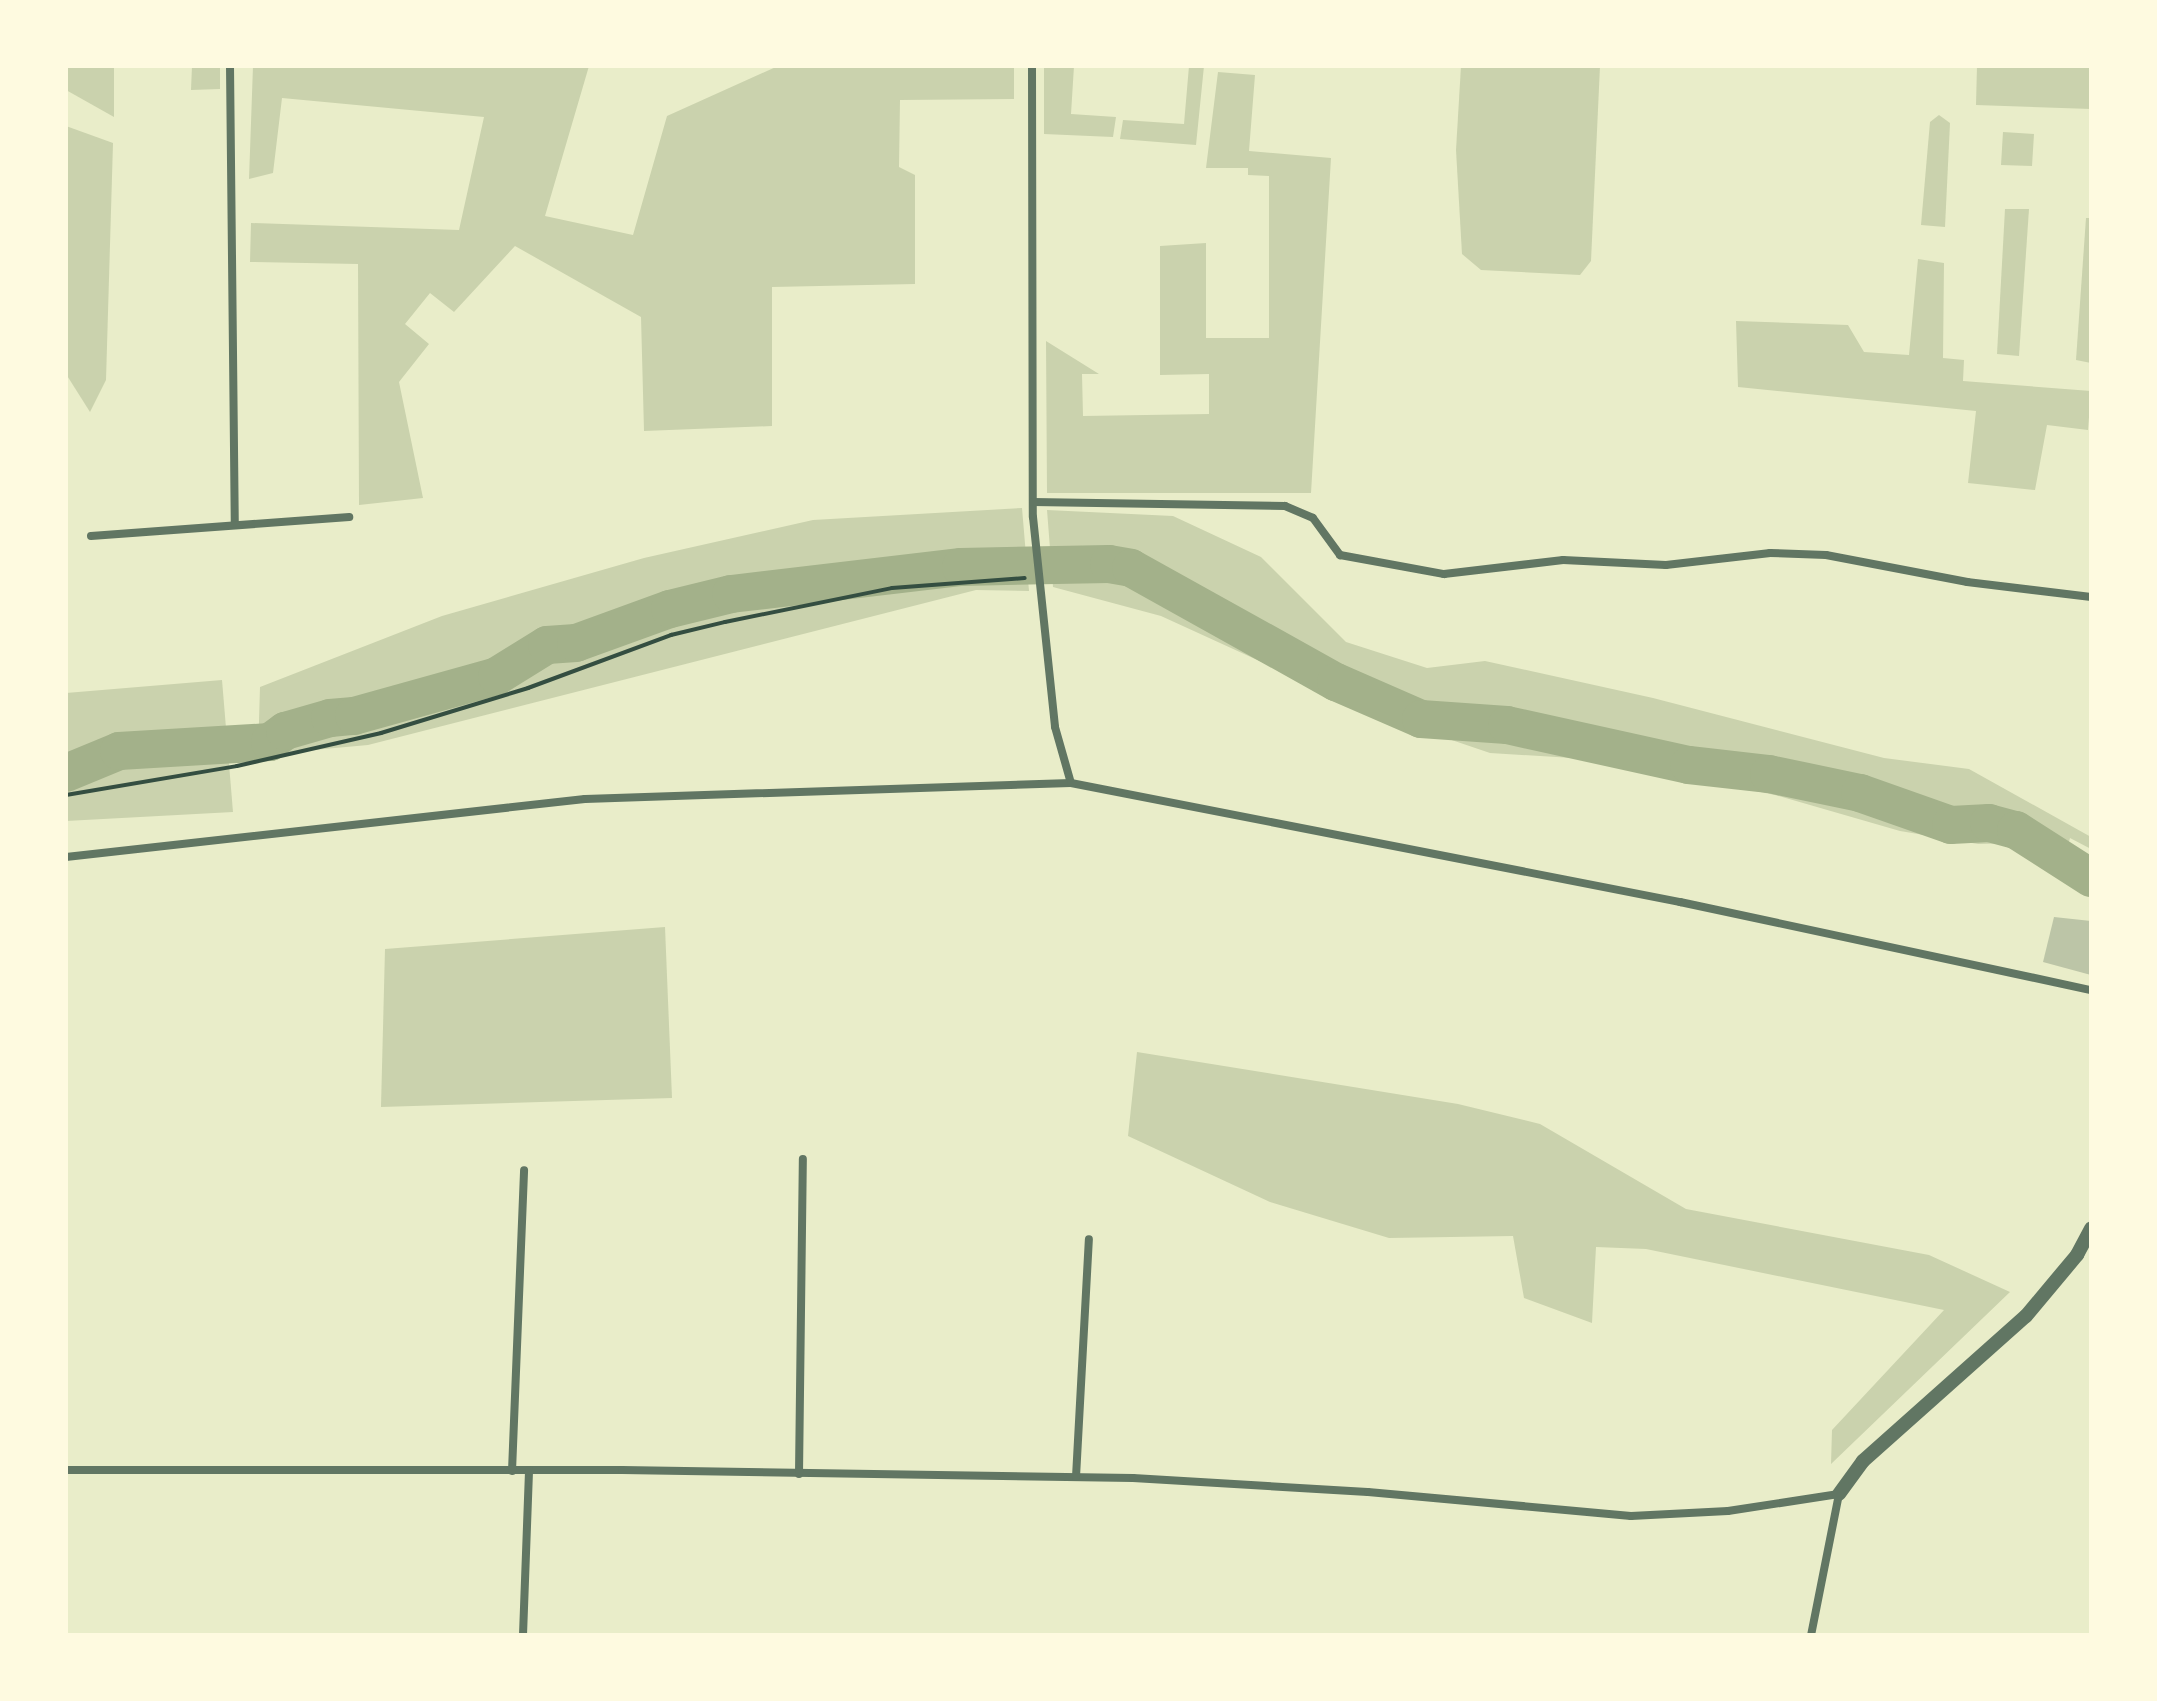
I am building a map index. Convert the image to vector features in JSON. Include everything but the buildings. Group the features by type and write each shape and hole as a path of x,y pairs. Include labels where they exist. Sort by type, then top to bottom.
{"street":[{"path":"230,66 235,524"},
{"path":"1032,66 1034,544 1055,727 1071,783"},
{"path":"1033,502 1285,506 1313,518 1340,555 1444,574 1563,560 1666,565 1798,554 2091,597"},
{"path":"91,536 349,517"},
{"path":"66,857 585,799 1071,783 1680,902 2091,990"},
{"path":"799,1474 803,1159"},
{"path":"512,1471 524,1170"},
{"path":"1811,1635 1839,1494 1863,1461 2026,1316 2077,1255 2091,1229"},
{"path":"1076,1477 1089,1239"},
{"path":"66,1470 529,1470 1076,1477 1368,1492 1631,1516 1728,1511 1839,1494"},
{"path":"523,1635 529,1470"}],"path":[{"path":"66,795 237,766 381,733 528,688 671,635 725,622 892,588 1040,577"}],"green space":[{"path":"66,66 114,66 114,117 66,90"},
{"path":"192,66 220,66 220,89 191,90"},
{"path":"253,66 589,66 545,216 633,235 667,116 778,66 1014,66 1014,99 900,100 899,167 915,175 915,284 772,287 772,426 644,431 641,317 515,246 454,312 430,293 405,324 429,344 399,382 423,498 359,505 358,264 250,262 251,223 459,230 484,117 282,98 273,173 249,179"},
{"path":"1044,66 1074,66 1071,114 1116,117 1113,137 1044,134"},
{"path":"1189,66 1204,66 1196,145 1120,139 1123,120 1184,124"},
{"path":"1461,66 1600,66 1591,261 1580,275 1481,270 1462,254 1456,150"},
{"path":"1977,66 2091,66 2091,109 1976,105"},
{"path":"1218,72 1255,75 1249,151 1331,158 1311,493 1047,493 1046,341 1099,374 1082,374 1083,416 1209,414 1209,374 1160,375 1160,246 1206,243 1206,338 1269,338 1269,176 1248,175 1248,168 1206,168"},
{"path":"1939,115 1950,123 1945,227 1921,225 1930,122"},
{"path":"66,126 113,143 106,380 90,412 66,374"},
{"path":"2003,132 2034,134 2032,166 2001,165"},
{"path":"2005,209 2029,209 2019,356 1997,354"},
{"path":"2086,218 2091,218 2091,363 2076,360"},
{"path":"1918,259 1944,263 1943,358 1964,360 1963,381 2091,391 2088,430 2047,425 2035,490 1968,483 1976,411 1738,387 1736,321 1848,325 1864,352 1909,355"},
{"path":"1022,508 1029,591 976,590 368,745 258,755 260,687 442,616 644,558 813,520"},
{"path":"1047,510 1173,516 1261,557 1346,642 1427,668 1485,661 1653,698 1884,758 1969,769 2091,837 2091,849 2070,838 2061,872 2018,843 1978,844 1900,831 1775,795 1605,760 1490,753 1378,715 1161,616 1053,587"},
{"path":"222,680 233,812 66,821 66,693"},
{"path":"665,927 672,1098 381,1107 385,949"},
{"path":"1137,1052 1458,1104 1540,1124 1686,1209 1929,1255 2010,1292 1831,1464 1832,1430 1944,1310 1646,1249 1596,1247 1592,1323 1524,1298 1513,1236 1389,1238 1270,1202 1128,1136"}],"waterway":[{"path":"66,773 119,751 270,742 285,731 330,718 354,716 497,676 547,645 576,643 670,609 731,594 961,567 1109,564 1131,568 1336,682 1421,719 1507,725 1689,765 1769,774 1860,793 1951,825 1989,823 2016,830 2091,878"}]}
